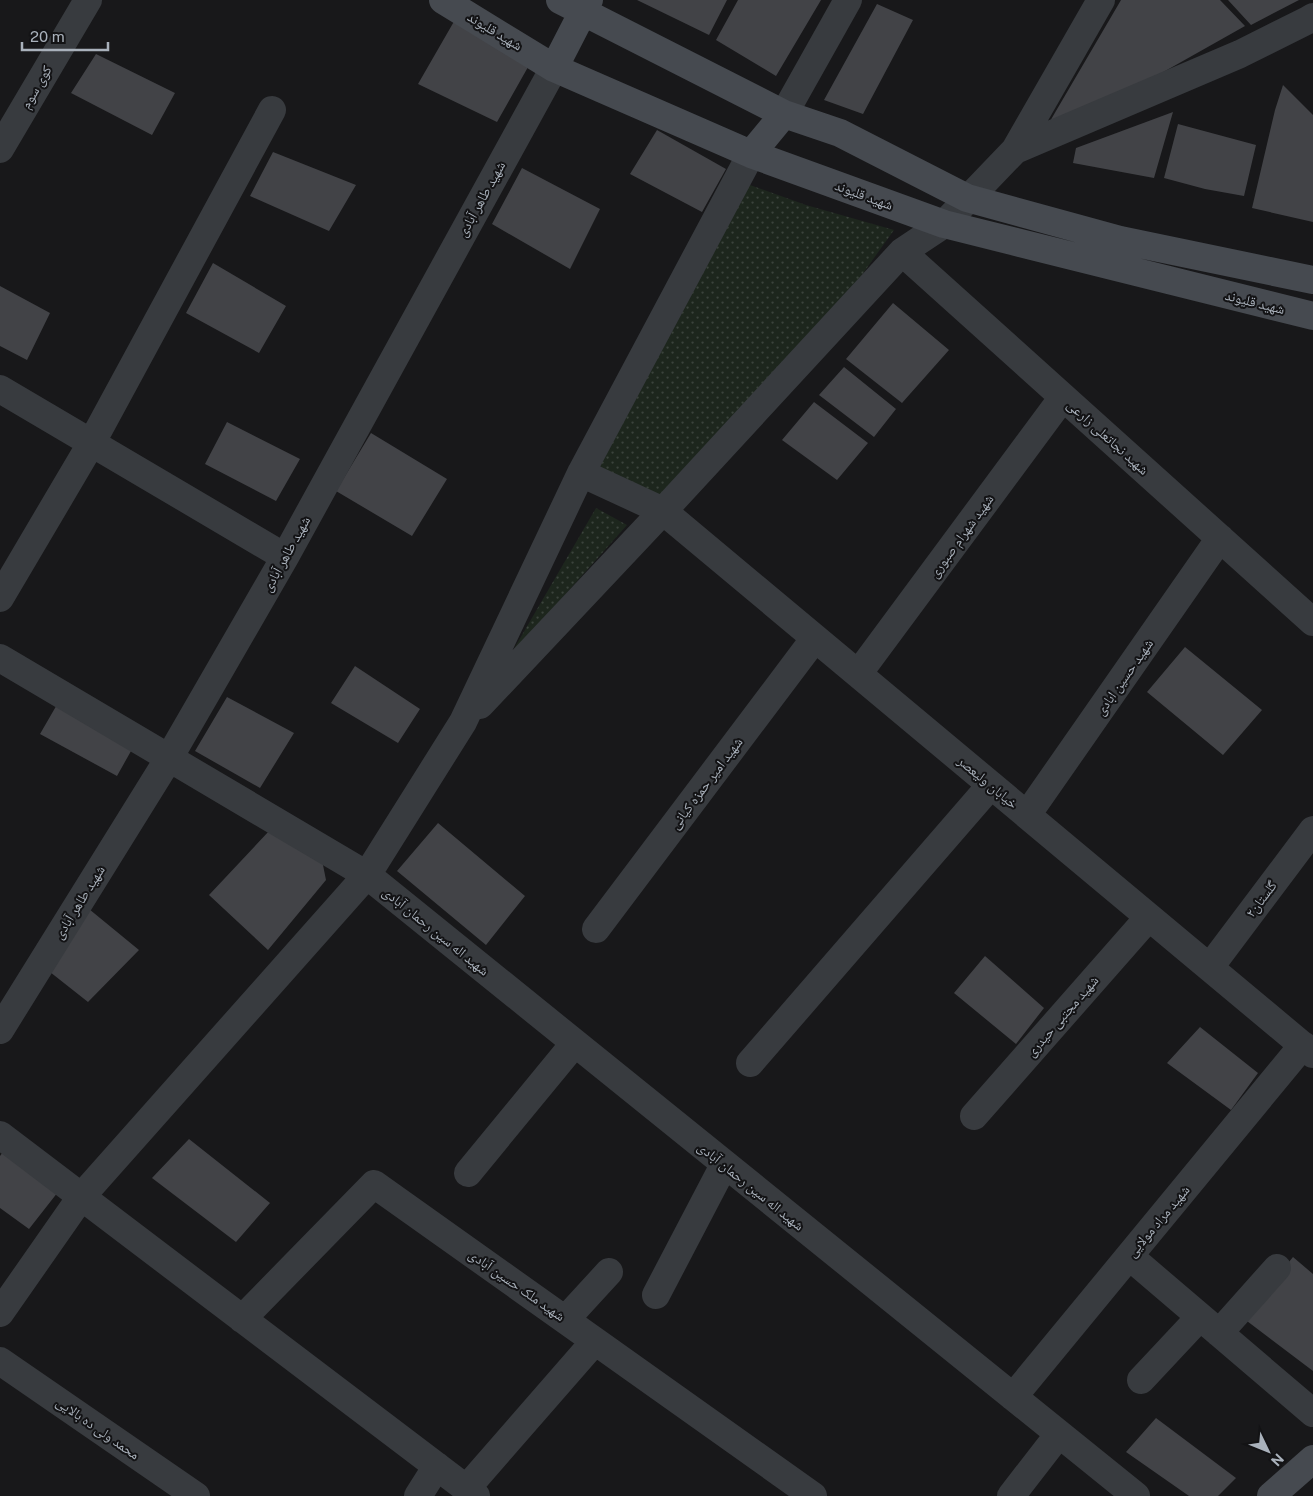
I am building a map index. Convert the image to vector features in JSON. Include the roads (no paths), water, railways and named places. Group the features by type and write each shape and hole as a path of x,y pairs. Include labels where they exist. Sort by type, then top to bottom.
{"main road":[{"name":"شهید قلیوند","path":"443,0 554,68 751,154 944,224 1313,316"},
{"path":"554,68 578,4 784,114 840,134 967,198 1120,240 1313,280"},
{"path":"751,154 784,114"},
{"path":"1270,1496 1313,1459"}],"street":[{"name":"کوی سوم","path":"0,149 88,0"},
{"path":"784,114 848,0"},
{"path":"463,722 663,511 902,252 944,224 1015,150 1100,0"},
{"path":"1015,150 1240,54 1313,17"},
{"name":"شهید طاهر آبادی","path":"0,1030 169,758 285,557 554,68"},
{"path":"0,598 92,442 272,110"},
{"path":"0,1313 81,1197 367,875 463,722 582,473 751,154"},
{"name":"شهید نجاتعلی زارعی","path":"902,252 1313,622"},
{"path":"0,389 285,557"},
{"name":"شهید شهرام صبوری","path":"858,674 1063,397"},
{"name":"خیابان ولیعصر","path":"582,473 663,511 1308,1049"},
{"name":"شهید حسین ابادی","path":"1028,815 1220,538"},
{"name":"شهید امیر حمزه کیانی","path":"596,929 815,638"},
{"name":"شهید اله سین رحمان آبادی","path":"0,658 367,875 1136,1496"},
{"path":"750,1063 991,785"},
{"name":"گلستان۲","path":"1210,967 1313,830"},
{"name":"شهید مجتبی حیدری","path":"974,1116 1149,917"},
{"path":"468,1173 574,1044"},
{"name":"شهید مراد مولایی","path":"1013,1397 1129,1256 1308,1049"},
{"path":"0,1135 471,1492 595,1341"},
{"path":"656,1295 724,1165"},
{"name":"شهید ملک حسین آبادی","path":"242,1319 374,1184 813,1496"},
{"path":"1129,1256 1313,1413"},
{"path":"1141,1380 1277,1268"},
{"path":"565,1320 609,1272"},
{"name":"محمد ولی ده بالایی","path":"0,1361 196,1496"},
{"path":"1011,1496 1058,1434"},
{"path":"418,1496 437,1466"}]}
